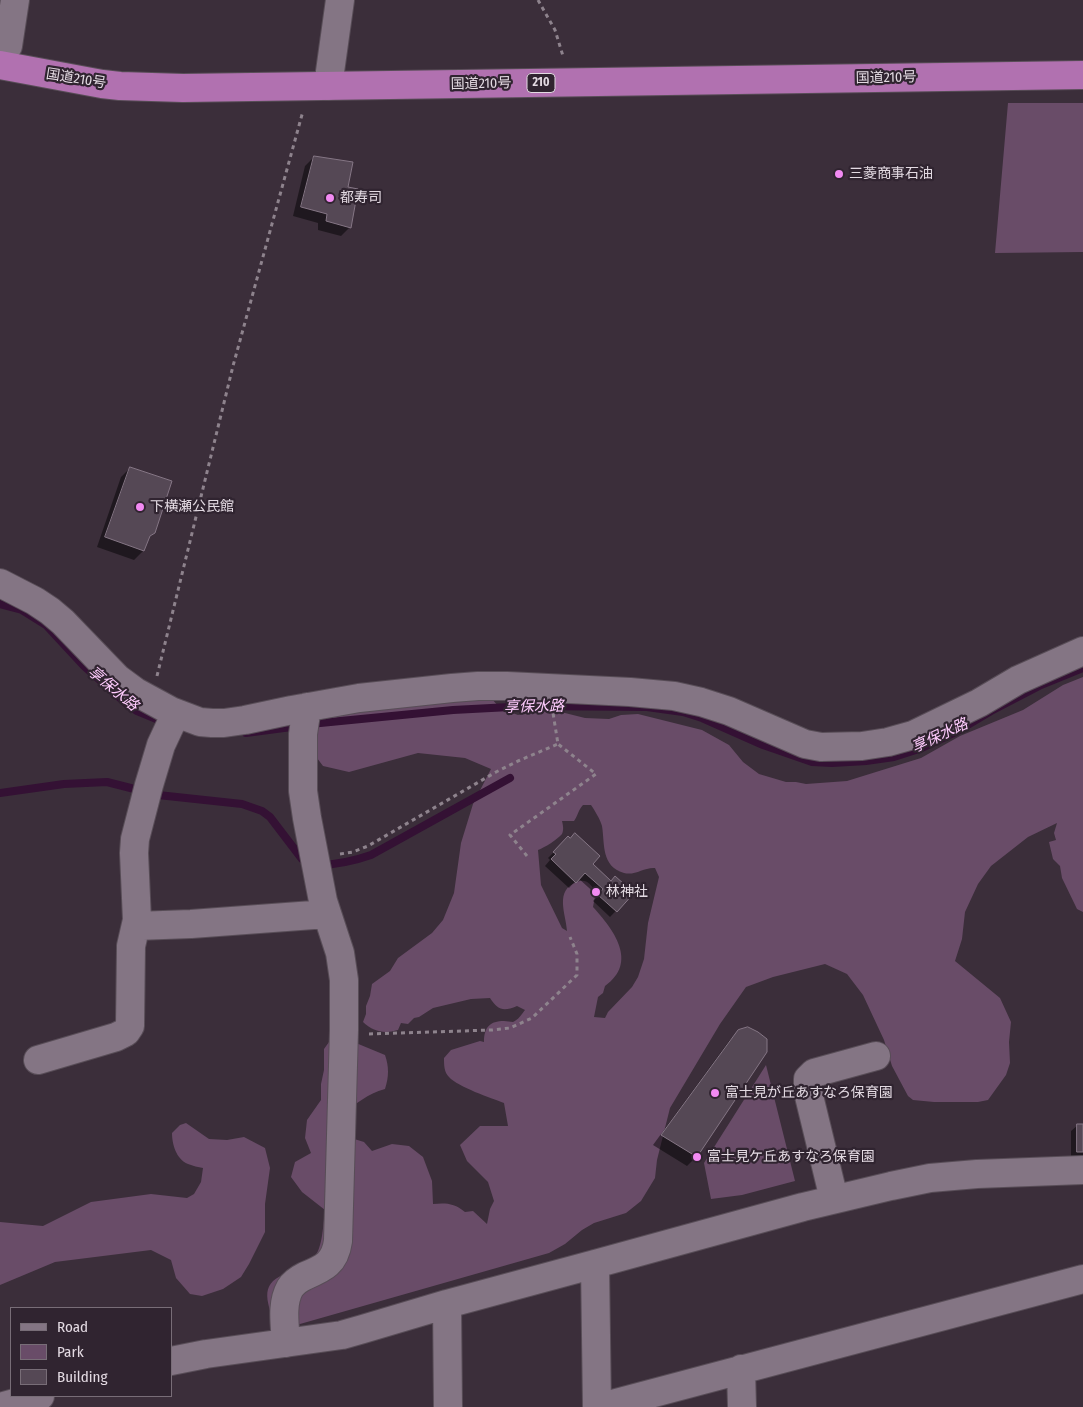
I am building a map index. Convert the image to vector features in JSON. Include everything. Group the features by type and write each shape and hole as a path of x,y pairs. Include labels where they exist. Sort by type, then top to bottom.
{"highway":[{"name":"国道210号","path":"4,56 74,80 120,86 182,88 1083,75"}],"street":[{"path":"4,56 15,0"},
{"path":"319,86 340,0"},
{"path":"0,583 50,611 117,678 136,692 176,713 200,722 224,723 359,698 452,688 478,686 549,688 674,696 729,711 805,744 821,747 862,746 888,742 913,735 979,703 1018,680 1083,651"},
{"path":"286,1343 286,1301 291,1286 298,1279 328,1265 335,1255 338,1246 344,980 337,940 327,914 306,818 303,734 306,707"},
{"path":"38,1060 122,1035 130,1026 131,946 136,926 135,839 161,745 176,713"},
{"path":"136,926 327,914"},
{"path":"834,1199 808,1092 808,1079 814,1074 876,1056"},
{"path":"172,1361 349,1333 447,1304 834,1199 891,1186 930,1178 977,1174 1083,1170"},
{"path":"596,1264 599,1407 1083,1279"},
{"path":"447,1304 448,1407"},
{"path":"741,1369 742,1407"},
{"path":"0,1407 36,1397"}],"path":[{"path":"538,0 557,35 564,60"},
{"path":"151,701 235,357 319,86"},
{"path":"527,856 510,835 596,774 558,744 549,688"},
{"path":"315,855 345,854 368,846 496,772 558,744"},
{"path":"344,1034 510,1028 532,1018 577,975 577,954 570,937"}],"green space":[{"path":"1008,103 1083,103 1083,252 995,253"},
{"path":"1083,677 1083,912 1077,909 1062,878 1060,866 1053,859 1049,842 1056,840 1054,833 1057,823 1028,837 991,866 978,884 965,912 962,939 955,961 1000,998 1011,1022 1009,1042 1010,1063 1006,1075 988,1100 978,1102 934,1102 913,1100 908,1096 892,1066 884,1040 863,995 847,974 825,964 773,977 746,987 720,1024 670,1108 657,1160 655,1178 641,1201 626,1213 594,1223 549,1253 293,1326 274,1323 268,1304 268,1289 276,1279 310,1262 317,1253 321,1242 325,1210 302,1192 291,1177 295,1162 311,1153 305,1138 307,1120 321,1100 324,1049 329,1042 343,1040 356,1043 385,1055 386,1059 388,1072 385,1089 367,1096 342,1115 351,1138 364,1142 372,1151 392,1144 409,1146 423,1157 432,1181 433,1204 450,1204 465,1212 473,1211 487,1224 494,1201 488,1182 467,1161 460,1145 480,1126 508,1126 504,1103 453,1081 446,1073 444,1058 451,1050 480,1041 484,1042 485,1032 489,1026 499,1021 513,1022 525,1010 517,1006 501,1009 490,998 471,999 433,1008 414,1018 408,1024 401,1023 398,1030 384,1032 375,1030 363,1022 372,984 390,971 398,958 432,933 443,920 454,893 461,843 473,804 491,769 465,758 418,753 349,772 323,766 314,754 318,723 327,714 419,703 437,704 463,697 490,697 501,709 518,715 537,710 553,710 585,718 609,719 621,715 638,714 702,730 729,745 743,762 759,774 786,782 806,784 847,781 921,758 960,736 1023,710 1063,685","holes":["583,805 591,805 601,823 604,847 611,865 617,870 628,874 655,868 659,877 648,923 644,959 638,977 632,987 608,1012 605,1018 594,1017 598,997 603,993 605,986 615,977 620,967 621,956 615,935 593,907 596,891 585,881 580,881 570,886 563,897 567,931 562,928 541,885 538,850 562,834 562,821 574,821"]},
{"path":"766,1065 795,1181 742,1195 711,1199 704,1163"},
{"path":"186,1123 209,1139 227,1140 244,1137 265,1148 270,1168 265,1204 265,1232 241,1277 223,1289 202,1296 190,1294 176,1278 171,1260 151,1250 55,1262 0,1285 0,1222 43,1226 91,1202 151,1194 187,1198 194,1194 201,1182 203,1168 188,1164 180,1159 172,1137 172,1133 180,1125"}],"building":[{"name":"都寿司","path":"314,156 353,162 348,187 358,189 351,228 326,221 327,214 301,207"},
{"name":"下横瀬公民館","path":"130,467 172,481 155,533 150,536 144,551 105,537"},
{"path":"575,833 600,856 593,864 611,881 615,876 634,893 617,912 598,895 603,889 585,873 576,883 551,859 556,854 553,852 568,836 570,838"},
{"name":"富士見が丘あすなろ保育園","path":"748,1027 767,1039 767,1052 697,1157 661,1135 738,1030"},
{"path":"1077,1124 1083,1124 1083,1152 1077,1152"}],"waterway":[{"name":"享保水路","path":"0,604 22,610 46,625 84,666 129,706 166,723"},
{"name":"享保水路","path":"310,724 453,710 529,706 647,707 683,712 702,718 763,745 812,762 866,761 894,757 922,748 954,733 1041,685 1083,668"},
{"name":"享保水路","path":"246,733 299,726"},
{"name":"享保水路","path":"321,865 346,862 371,855 510,778"},
{"name":"享保水路","path":"0,793 64,784 107,782 158,795 242,804 262,811 270,817 302,859 308,863"}],"place":[{"name":"三菱商事石油","path":"839,174"},
{"name":"都寿司","path":"330,198"},
{"name":"下横瀬公民館","path":"140,507"},
{"name":"林神社","path":"596,892"},
{"name":"富士見が丘あすなろ保育園","path":"715,1093"},
{"name":"富士見ケ丘あすなろ保育園","path":"697,1157"}]}
